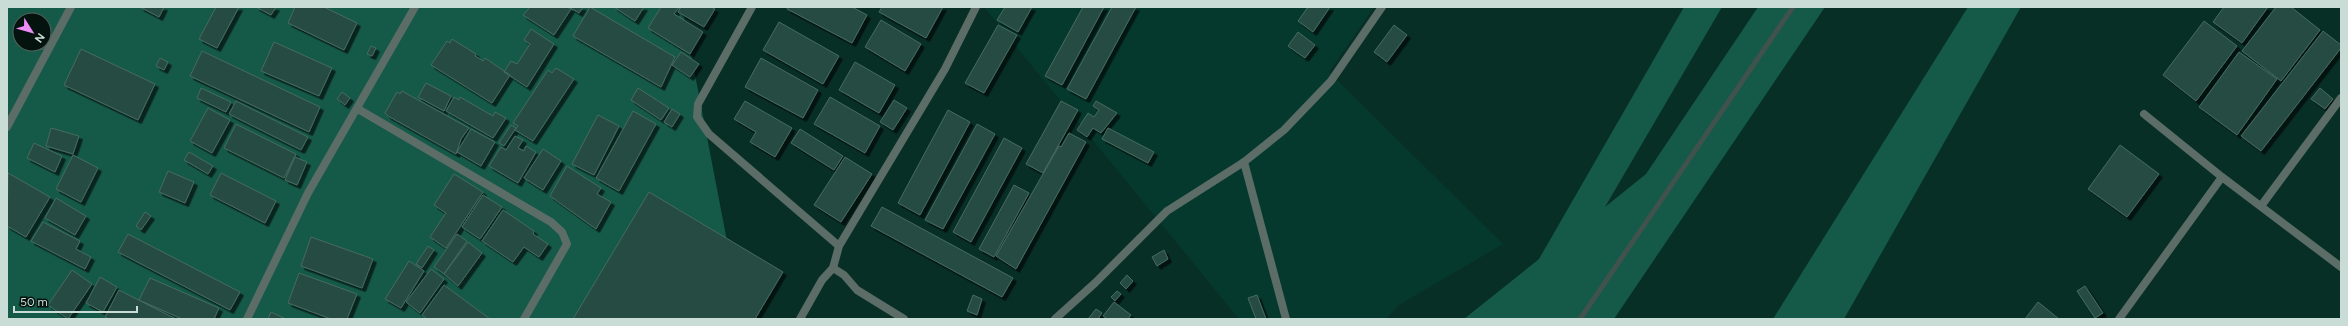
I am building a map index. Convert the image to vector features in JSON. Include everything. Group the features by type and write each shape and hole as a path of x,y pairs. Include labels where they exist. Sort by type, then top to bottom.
{"street":[{"path":"7,127 71,7"},
{"path":"246,319 308,193 358,109 415,7"},
{"path":"752,7 698,104 697,118 709,134 839,246"},
{"path":"800,319 822,280 833,268 839,246 945,69 976,7"},
{"path":"1055,319 1095,283 1167,210 1244,162 1284,130 1331,81 1382,7"},
{"path":"2261,206 2341,98"},
{"path":"358,109 525,206 551,222 562,232 567,244 524,319"},
{"path":"2144,114 2222,177 2341,267"},
{"path":"1244,162 1286,319"},
{"path":"2119,319 2222,177"},
{"path":"833,268 844,275 857,290 904,319"}],"shaded area":[{"path":"984,7 1374,7 1329,72 1503,244 1399,305 1386,319 1239,319"}],"green space":[{"path":"7,7 682,7 742,319 7,319"},
{"path":"1684,7 1722,7 1605,207 1646,174 1758,7 1825,7 1614,319 1464,319 1539,259"},
{"path":"1968,7 2021,7 1844,319 1773,319"}],"building":[{"path":"140,7 164,7 159,17"},
{"path":"216,7 239,7 217,48 199,39"},
{"path":"256,7 276,7 271,15"},
{"path":"295,7 324,7 357,23 344,50 288,23"},
{"path":"530,7 567,7 571,9 554,35 523,15"},
{"path":"569,7 583,7 579,13"},
{"path":"590,7 675,57 661,87 573,36"},
{"path":"614,7 644,7 635,21"},
{"path":"661,7 679,7 674,14 703,32 690,54 648,28"},
{"path":"681,7 711,7 715,9 704,27 678,12"},
{"path":"788,7 852,7 867,15 852,43 787,9"},
{"path":"882,7 943,7 926,38 879,12"},
{"path":"1005,7 1032,7 1018,32 997,20"},
{"path":"1083,7 1104,7 1062,85 1045,76"},
{"path":"1112,7 1136,7 1086,99 1067,89"},
{"path":"1308,7 1330,7 1313,32 1298,21"},
{"path":"2224,7 2268,7 2242,43 2213,22"},
{"path":"2276,7 2291,7 2320,30 2281,81 2242,51"},
{"path":"881,20 921,44 905,71 865,47"},
{"path":"2204,21 2237,46 2196,101 2163,75"},
{"path":"779,22 839,56 823,84 763,50"},
{"path":"998,25 1017,35 984,93 965,83"},
{"path":"1394,25 1407,35 1387,62 1374,52"},
{"path":"531,29 554,44 527,87 504,72 511,61 517,64 530,44 524,40"},
{"path":"2323,31 2341,45 2341,48 2261,151 2241,136"},
{"path":"1298,32 1315,45 1305,58 1288,46"},
{"path":"452,39 476,54 475,56 483,61 485,58 510,75 492,103 431,65 447,41 450,43"},
{"path":"274,42 332,68 319,96 261,71"},
{"path":"371,46 376,48 372,56 367,54"},
{"path":"81,49 155,84 138,120 64,85"},
{"path":"202,51 320,107 309,132 190,76"},
{"path":"681,52 699,64 690,77 672,65"},
{"path":"2239,52 2277,79 2237,135 2199,107"},
{"path":"160,58 168,62 164,70 156,66"},
{"path":"761,58 818,90 803,118 745,87"},
{"path":"855,62 895,85 879,113 839,90"},
{"path":"556,68 574,79 533,141 515,130 518,126 513,123 548,70 552,73"},
{"path":"426,83 451,96 444,111 418,97"},
{"path":"201,88 231,102 226,112 197,98"},
{"path":"638,88 669,108 661,120 631,100"},
{"path":"2320,88 2333,99 2325,109 2311,99"},
{"path":"402,91 469,128 461,139 456,154 385,113 397,92 400,94"},
{"path":"342,92 350,98 345,105 337,99"},
{"path":"454,97 459,100 460,97 493,116 495,112 506,118 493,138 446,111"},
{"path":"830,97 880,126 865,153 814,124"},
{"path":"894,100 907,108 893,130 880,122"},
{"path":"236,101 308,137 301,150 229,114"},
{"path":"745,101 792,128 775,157 750,142 756,132 734,119"},
{"path":"1061,101 1078,110 1043,173 1026,164"},
{"path":"1096,101 1117,113 1101,133 1093,128 1087,137 1077,130 1088,113 1094,117 1099,110 1093,106"},
{"path":"208,108 230,120 212,153 190,141"},
{"path":"672,109 680,114 672,127 664,122"},
{"path":"948,110 970,122 920,215 898,203"},
{"path":"633,111 656,124 619,191 596,178"},
{"path":"598,115 619,126 594,175 572,164"},
{"path":"236,124 296,154 284,178 224,148"},
{"path":"977,124 995,134 943,229 925,220"},
{"path":"511,125 516,128 504,146 499,143"},
{"path":"51,128 79,136 73,154 46,146"},
{"path":"1108,128 1154,152 1148,163 1102,139"},
{"path":"471,129 495,142 481,166 457,152"},
{"path":"800,129 843,156 834,170 791,143"},
{"path":"1069,133 1086,142 1016,269 996,256 1059,146 1061,147"},
{"path":"515,136 523,140 518,148 524,151 526,146 536,152 518,183 489,166 501,147 506,150"},
{"path":"1004,138 1022,148 971,242 953,232"},
{"path":"34,143 62,156 55,172 27,158"},
{"path":"2120,145 2159,174 2127,217 2088,189"},
{"path":"543,149 561,161 543,190 524,178"},
{"path":"189,152 213,166 208,174 184,160"},
{"path":"73,155 98,168 81,202 56,189"},
{"path":"295,157 307,162 297,185 285,180"},
{"path":"845,157 872,174 841,222 814,205"},
{"path":"567,166 601,188 597,194 611,202 596,229 550,196"},
{"path":"168,171 194,182 185,203 159,192"},
{"path":"8,173 50,197 26,237 7,226"},
{"path":"221,173 276,201 265,223 210,195"},
{"path":"454,174 483,192 446,248 430,237 446,213 434,205"},
{"path":"1014,185 1029,193 994,257 979,249"},
{"path":"649,192 783,272 755,319 573,319"},
{"path":"483,195 502,207 480,239 462,227"},
{"path":"56,198 86,216 75,235 45,218"},
{"path":"882,207 1013,278 1002,297 871,226"},
{"path":"503,210 534,231 533,234 548,244 539,257 524,247 513,262 482,241"},
{"path":"145,212 151,216 141,230 136,226"},
{"path":"43,222 80,241 76,249 91,257 85,269 31,241"},
{"path":"128,234 240,292 230,310 118,252"},
{"path":"457,234 467,241 444,274 434,267"},
{"path":"311,237 373,259 362,288 301,266"},
{"path":"468,242 482,253 458,286 444,274"},
{"path":"428,246 434,250 422,268 416,264"},
{"path":"1164,250 1168,259 1157,266 1152,257"},
{"path":"409,261 424,271 401,308 385,299"},
{"path":"431,269 444,279 420,313 406,302"},
{"path":"72,270 92,284 68,319 48,305"},
{"path":"299,273 357,294 347,319 331,319 288,303"},
{"path":"1127,275 1133,281 1126,289 1120,283"},
{"path":"100,277 117,287 103,312 86,303"},
{"path":"150,278 219,308 214,319 182,319 139,300"},
{"path":"444,285 490,319 427,319 422,315"},
{"path":"2085,286 2103,313 2095,318 2077,291"},
{"path":"119,290 176,319 109,319 105,317"},
{"path":"1117,291 1121,294 1115,301 1111,297"},
{"path":"973,295 982,299 977,315 967,311"},
{"path":"1257,295 1266,319 1256,319 1248,298"},
{"path":"1114,302 1131,315 1128,319 1107,319 1103,316"},
{"path":"2038,302 2059,319 2025,319"},
{"path":"1096,309 1102,313 1098,319 1088,319"},
{"path":"271,312 286,319 268,319"}],"waterway":[{"path":"1580,319 1793,7"}]}
